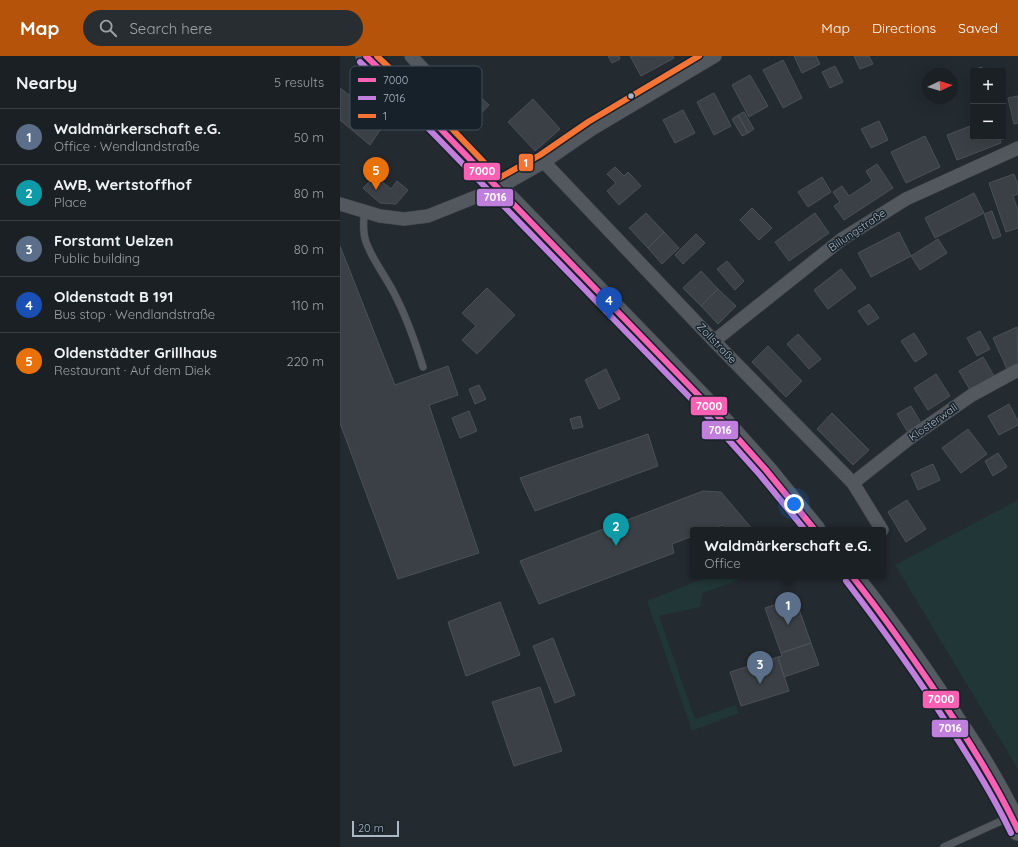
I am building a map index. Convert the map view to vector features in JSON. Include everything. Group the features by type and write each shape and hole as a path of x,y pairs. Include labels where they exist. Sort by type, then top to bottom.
{"main road":[{"path":"366,56 376,66"},
{"path":"442,130 706,403 766,470 813,527"},
{"path":"854,579 890,625 936,691 978,755 1015,823"}],"street":[{"path":"411,56 420,66"},
{"path":"340,204 380,216 404,219 428,216 498,188 544,162 592,129 715,56"},
{"name":"Billungstraße","path":"714,341 842,239 906,199 1018,148"},
{"name":"Zollstraße","path":"544,162 714,341 853,483 880,527"},
{"name":"Klosterwall","path":"853,483 910,438 972,395 1018,370"}],"lane":[{"path":"364,211 365,238 412,331 423,367"},
{"path":"944,847 1015,823"}],"green space":[{"path":"1018,500 1018,769 895,565"},
{"path":"702,579 741,579 703,593 700,607 659,616 695,719 736,705 739,713 692,731 647,601"}],"building":[{"path":"608,56 619,56 620,59 612,63"},
{"path":"630,56 673,56 674,58 641,76"},
{"path":"794,56 816,56 820,64 802,73"},
{"path":"854,56 869,56 873,64 860,69"},
{"path":"783,60 802,98 783,108 763,70"},
{"path":"835,66 843,82 830,88 822,72"},
{"path":"750,75 768,106 749,117 732,85"},
{"path":"340,88 350,96 350,128 340,120"},
{"path":"714,93 731,126 714,135 697,102"},
{"path":"1018,96 1018,123 1014,124 1008,98"},
{"path":"482,99 489,105 482,112"},
{"path":"533,99 560,129 535,151 508,122"},
{"path":"683,110 695,133 675,143 663,120"},
{"path":"744,112 754,129 748,133 738,115"},
{"path":"738,115 748,133 742,136 732,119"},
{"path":"879,121 888,140 871,148 861,129"},
{"path":"970,126 970,140 1000,140 1001,143 957,160 947,135"},
{"path":"352,130 380,130 370,145"},
{"path":"925,136 940,167 906,183 891,152"},
{"path":"877,164 893,188 844,220 834,206 840,202 833,192 842,186 849,196 872,181 866,171"},
{"path":"615,167 624,176 628,172 641,186 619,205 607,191 616,183 607,174"},
{"path":"1014,174 1018,185 1018,194 1013,196 1018,208 1018,228 1006,232 989,183"},
{"path":"375,176 391,189 397,181 408,190 396,204 380,203 363,188"},
{"path":"822,177 831,192 808,207 798,192"},
{"path":"974,193 984,213 935,238 925,218"},
{"path":"752,208 772,228 759,240 740,220"},
{"path":"992,211 1001,236 993,239 984,214"},
{"path":"646,213 664,232 648,248 629,228"},
{"path":"815,213 829,233 789,261 775,242"},
{"path":"664,232 679,248 662,264 648,248"},
{"path":"899,232 911,256 871,277 858,253"},
{"path":"696,234 705,243 683,264 675,255"},
{"path":"938,239 947,253 920,270 911,256"},
{"path":"340,246 395,385 448,366 458,395 429,405 479,553 398,579 340,423"},
{"path":"727,261 744,281 735,290 717,269"},
{"path":"841,269 856,288 828,309 814,290"},
{"path":"701,271 718,289 701,306 683,288"},
{"path":"487,288 515,315 477,354 462,340 476,326 462,313"},
{"path":"718,289 736,306 718,324 701,306"},
{"path":"869,304 879,318 868,325 858,311"},
{"path":"1017,327 1018,364 1007,369 993,338"},
{"path":"980,331 990,349 977,356 967,338"},
{"path":"914,333 927,354 915,362 901,341"},
{"path":"798,334 821,359 809,369 787,344"},
{"path":"768,346 802,381 786,397 752,362"},
{"path":"983,357 994,376 970,390 959,371"},
{"path":"606,369 620,399 599,409 585,380"},
{"path":"936,374 950,396 928,410 914,388"},
{"path":"479,385 486,399 475,404 469,389"},
{"path":"1009,404 1018,421 1018,425 999,435 988,416"},
{"path":"911,406 921,423 907,431 897,414"},
{"path":"469,411 477,431 460,438 452,418"},
{"path":"832,413 869,450 853,465 817,429"},
{"path":"580,416 583,427 573,429 570,419"},
{"path":"968,429 987,454 961,473 942,448"},
{"path":"648,434 658,466 535,511 520,478"},
{"path":"998,453 1007,467 993,476 985,461"},
{"path":"933,464 940,480 918,490 911,474"},
{"path":"703,491 721,492 750,527 725,527 723,525 717,527 690,527 690,537 672,544 674,553 539,604 520,561"},
{"path":"907,500 926,529 906,542 888,512"},
{"path":"795,598 811,643 781,653 765,608"},
{"path":"500,602 520,655 466,676 448,622"},
{"path":"553,638 575,695 555,703 533,646"},
{"path":"811,643 819,665 784,677 778,657 782,656 781,653"},
{"path":"778,657 789,691 741,706 730,672"},
{"path":"540,687 562,751 514,766 492,702"}],"transit line":[{"name":"7000","path":"366,56 376,66"},
{"name":"1","path":"377,56 388,66"},
{"name":"1","path":"453,130 499,178 540,155 588,122 699,56"},
{"name":"7016","path":"360,62 364,66"},
{"name":"7016","path":"430,130 700,408 760,475 803,527"},
{"name":"7000","path":"442,130 706,403 766,470 813,527"},
{"name":"7000","path":"854,579 906,648 973,748 1018,830"},
{"name":"7016","path":"846,581 873,616 936,706 997,805 1011,833"}],"place":[{"name":"Oldenstädter Grillhaus","path":"376,190"},
{"name":"Oldenstadt B 191","path":"609,320"},
{"name":"AWB, Wertstoffhof","path":"616,546"},
{"name":"Waldmärkerschaft e.G.","path":"788,625"},
{"name":"Forstamt Uelzen","path":"760,684"}]}
